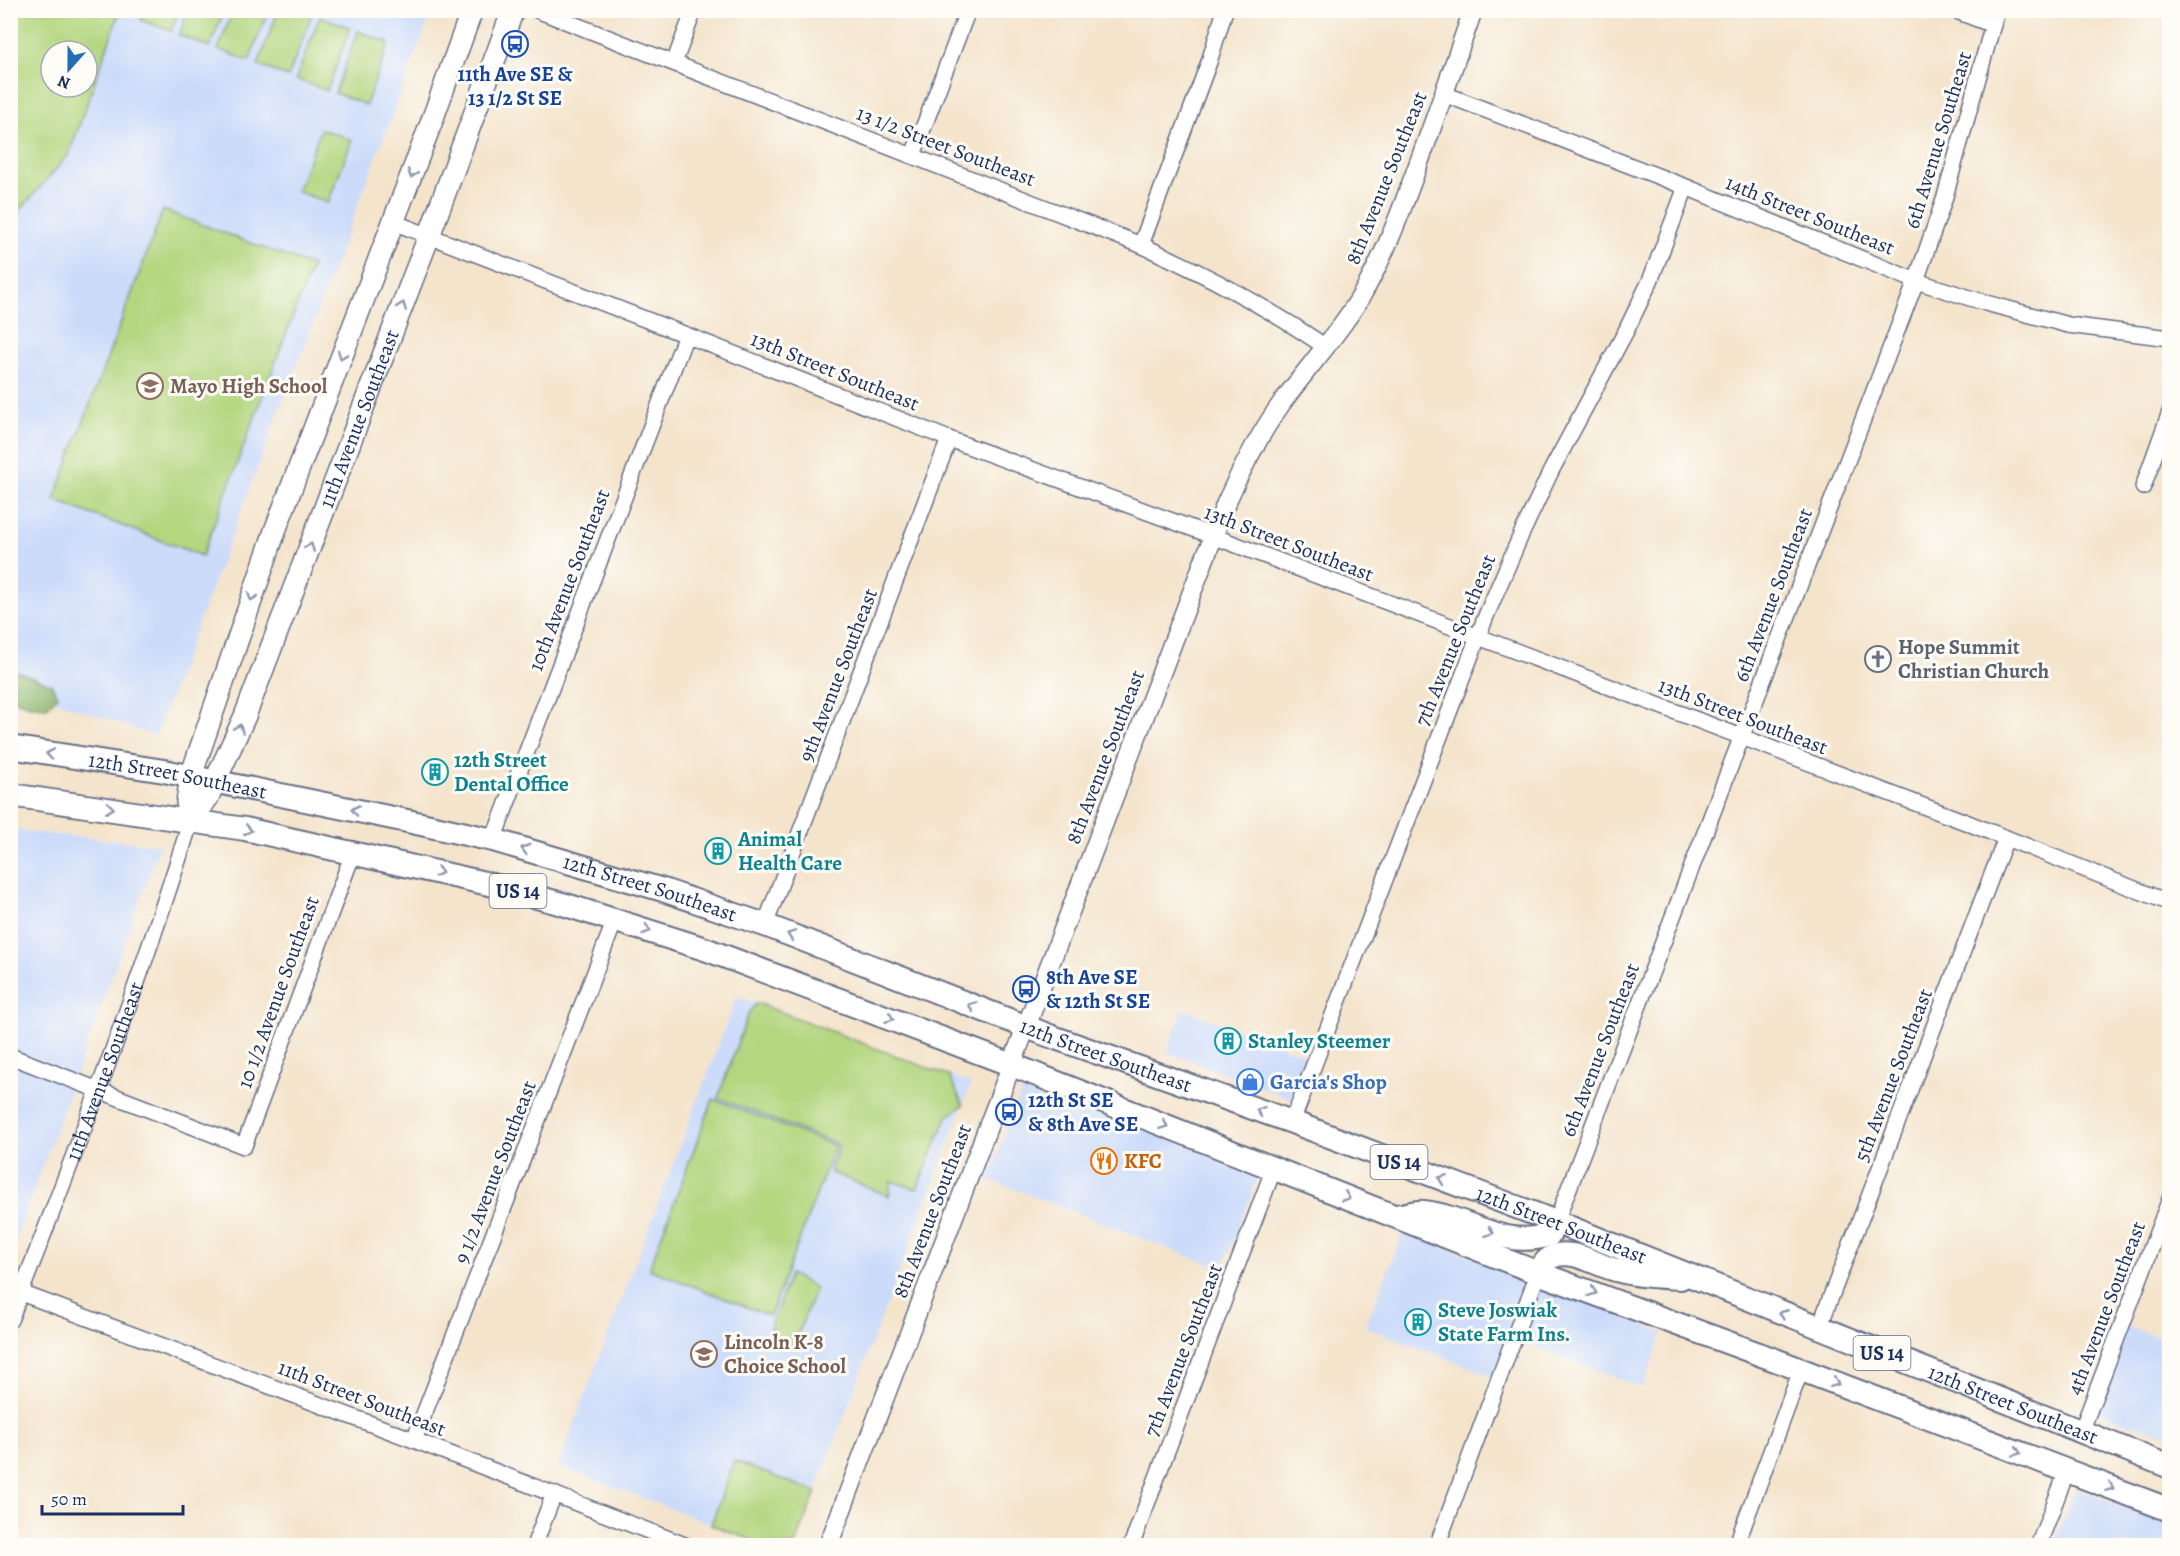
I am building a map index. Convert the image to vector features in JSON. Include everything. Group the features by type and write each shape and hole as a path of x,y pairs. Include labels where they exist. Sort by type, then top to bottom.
{"main road":[{"name":"11th Avenue Southeast","path":"191,820 187,802 190,776 276,528 472,10"},
{"name":"11th Avenue Southeast","path":"191,820 208,797 249,705 513,10"},
{"name":"12th Street Southeast","path":"10,747 190,776 493,840 652,887 765,925 1027,1027 1292,1122 1557,1222 2169,1467"},
{"name":"12th Street Southeast","path":"10,795 244,829 489,884 615,920 746,964 1012,1065 1538,1273 1802,1370 2169,1510"},
{"path":"1393,1216 1422,1212 1444,1216 1504,1237 1522,1240 1549,1235 1557,1222"},
{"path":"1538,1273 1548,1259 1555,1255 1569,1254 1616,1270 1638,1274 1698,1278"}],"street":[{"name":"13 1/2 Street Southeast","path":"537,10 1141,245 1229,286 1326,347"},
{"path":"674,63 694,10"},
{"path":"913,155 968,10"},
{"path":"1141,245 1209,63 1226,10"},
{"name":"8th Avenue Southeast","path":"828,1545 1213,536 1242,466 1287,396 1326,347 1360,298 1386,248 1405,202 1473,10"},
{"path":"1954,10 1995,18"},
{"name":"6th Avenue Southeast","path":"1557,1222 1916,281 1944,200 1995,18"},
{"name":"14th Street Southeast","path":"1444,94 1686,187 1916,281 2068,325 2169,338"},
{"name":"7th Avenue Southeast","path":"1292,1122 1477,637 1551,471 1645,291 1686,187"},
{"name":"13th Street Southeast","path":"393,222 949,439 1213,536 2006,838 2169,903"},
{"name":"10th Avenue Southeast","path":"493,840 686,335"},
{"path":"2143,487 2169,412"},
{"name":"9th Avenue Southeast","path":"765,925 949,439"},
{"name":"11th Avenue Southeast","path":"10,1320 98,1089 166,898 191,820"},
{"name":"5th Avenue Southeast","path":"1820,1328 2006,838"},
{"name":"10 1/2 Avenue Southeast","path":"98,1089 244,1146 352,853"},
{"name":"9 1/2 Avenue Southeast","path":"414,1440 615,920"},
{"path":"10,1056 98,1089"},
{"name":"7th Avenue Southeast","path":"1131,1545 1274,1168"},
{"name":"4th Avenue Southeast","path":"2081,1432 2169,1199"},
{"path":"1437,1545 1538,1273"},
{"name":"11th Street Southeast","path":"21,1293 687,1545"},
{"path":"1736,1545 1802,1370"},
{"path":"2038,1545 2067,1471"},
{"path":"534,1545 554,1494"}],"shaded area":[{"name":"Mayo High School","path":"11,11 432,11 155,736 11,685"},
{"path":"11,830 160,845 11,1252"},
{"path":"737,996 971,1084 795,1545 766,1545 558,1466"},
{"path":"1183,1009 1316,1059 1300,1102 1167,1052"},
{"path":"1025,1082 1260,1172 1222,1269 988,1179"},
{"path":"1404,1230 1663,1332 1643,1388 1514,1339 1499,1379 1365,1327"},
{"path":"2122,1324 2169,1342 2169,1435 2123,1422 2091,1407"},
{"path":"2075,1488 2169,1524 2169,1545 2053,1545"}],"green space":[{"path":"144,10 179,11 171,31 141,20"},
{"path":"10,11 120,11 99,70 99,39 39,39 39,99 89,99 69,154 15,216 10,216"},
{"path":"188,11 224,11 210,47 179,35"},
{"path":"233,11 268,11 249,61 218,49"},
{"path":"278,11 303,11 312,14 288,77 258,65"},
{"path":"320,16 350,28 327,91 296,79"},
{"path":"358,31 389,43 366,105 335,93"},
{"path":"321,129 352,140 328,203 297,191"},
{"path":"163,210 312,266 202,556 54,500"},
{"path":"11,669 51,684 58,696 47,707 33,706 11,699"},
{"path":"757,1003 949,1076 963,1105 947,1117 917,1189 891,1181 889,1196 830,1172 839,1145 718,1098 749,1012"},
{"path":"713,1099 835,1146 770,1316 649,1269"},
{"path":"790,1274 816,1288 793,1346 773,1339 775,1331 770,1329"},
{"path":"734,1461 816,1492 795,1545 766,1545 711,1525"}],"place":[{"name":"11th Ave SE & 13 1/2 St SE","path":"515,44"},
{"name":"Mayo High School","path":"150,386"},
{"name":"Hope Summit Christian Church","path":"1878,659"},
{"name":"12th Street Dental Office","path":"435,772"},
{"name":"Animal Health Care","path":"718,851"},
{"name":"8th Ave SE & 12th St SE","path":"1026,989"},
{"name":"Stanley Steemer","path":"1228,1041"},
{"name":"Garcia's Shop","path":"1250,1082"},
{"name":"12th St SE & 8th Ave SE","path":"1009,1112"},
{"name":"KFC","path":"1104,1161"},
{"name":"Steve Joswiak State Farm Ins.","path":"1418,1322"},
{"name":"Lincoln K-8 Choice School","path":"704,1354"}]}
